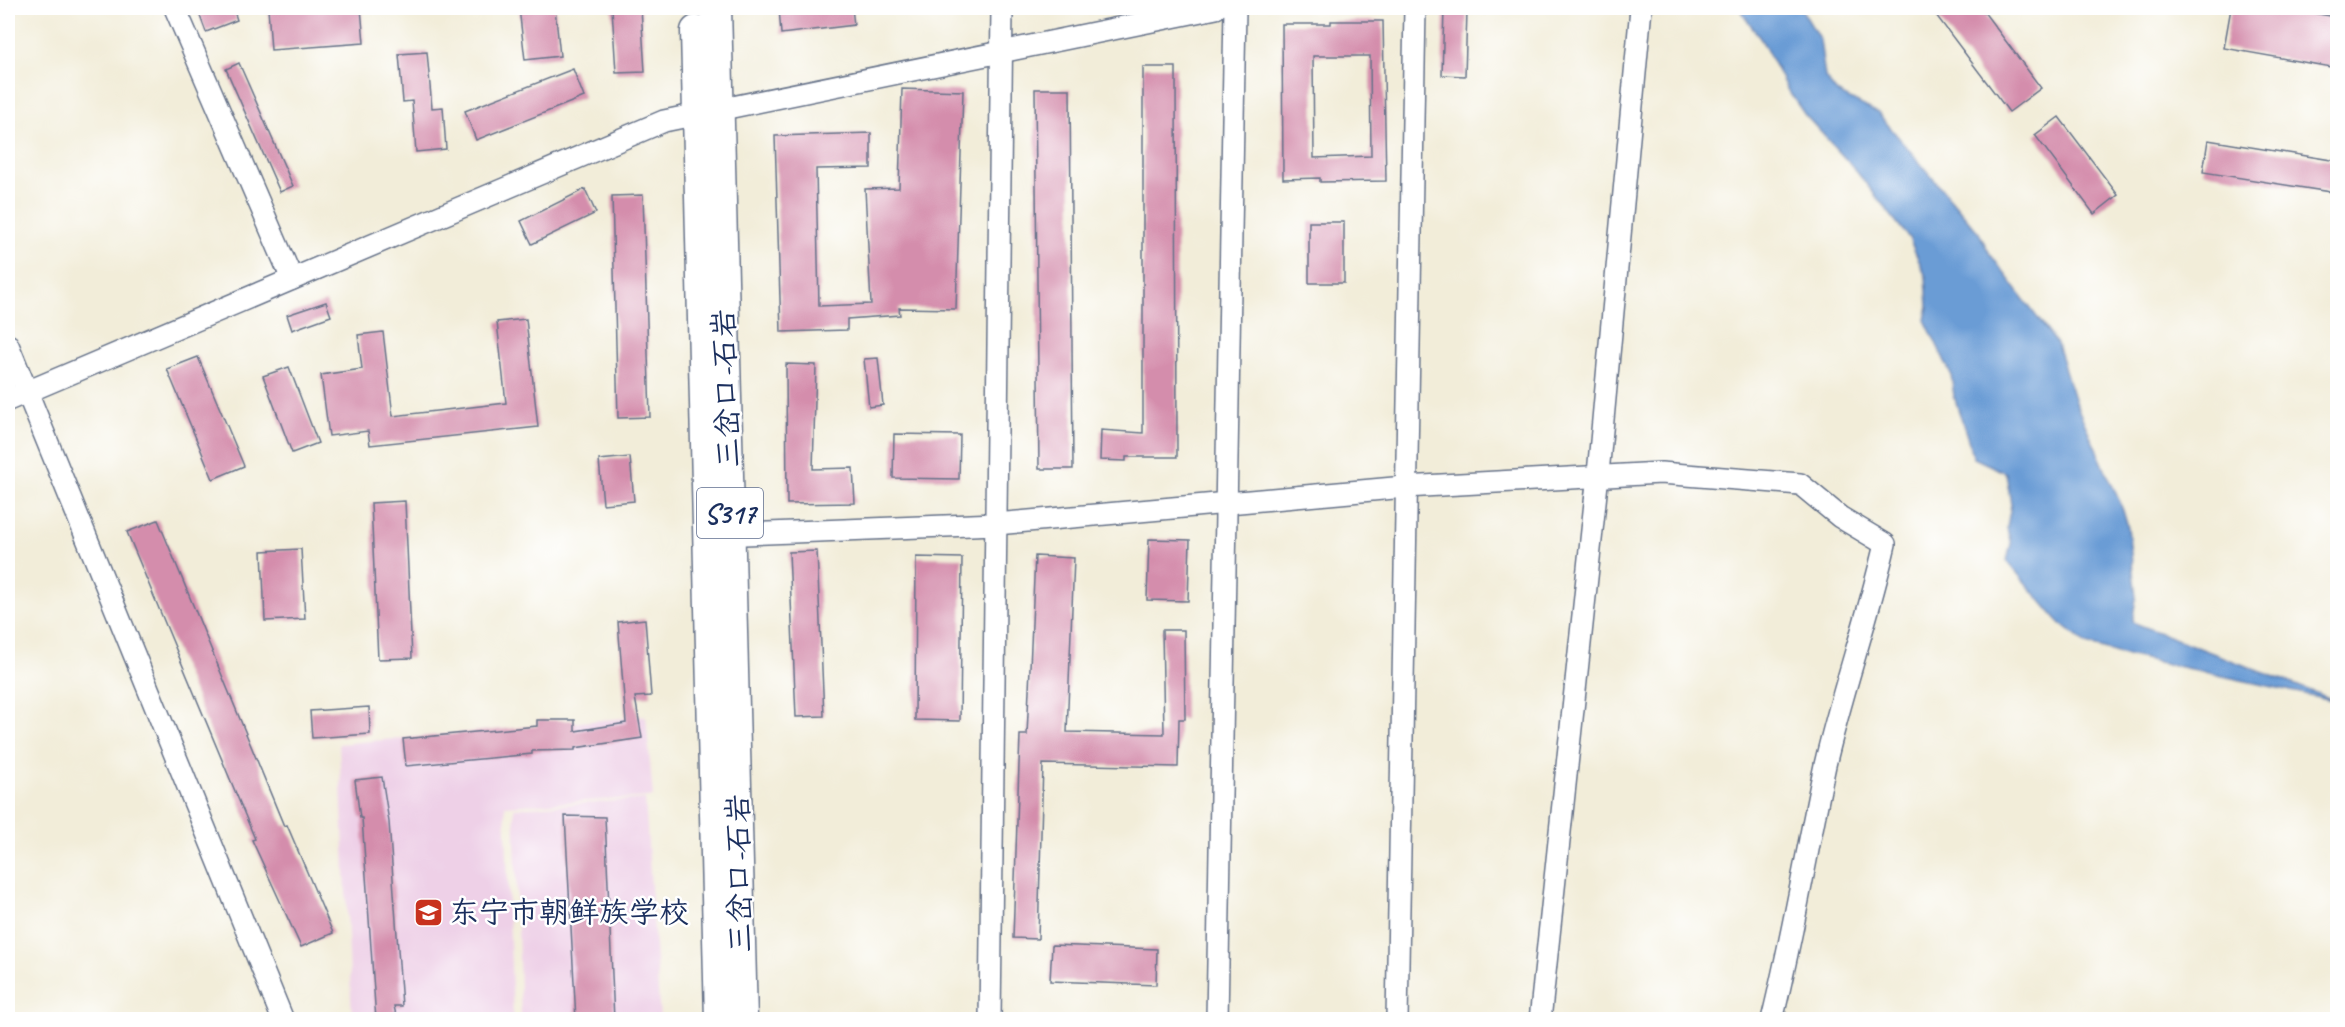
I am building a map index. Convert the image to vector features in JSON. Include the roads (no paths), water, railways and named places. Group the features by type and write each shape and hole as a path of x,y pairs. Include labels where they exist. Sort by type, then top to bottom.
{"highway":[{"name":"三岔口-石岩","path":"696,8 708,112 719,535 742,1020"},
{"name":"三岔口-石岩","path":"708,112 716,8"},
{"name":"三岔口-石岩","path":"719,535 720,1020"}],"street":[{"path":"175,8 292,279"},
{"path":"990,1020 1002,8"},
{"path":"8,400 664,121 1216,8"},
{"path":"1216,1020 1235,8"},
{"path":"1397,1020 1415,8"},
{"path":"1540,1020 1598,474 1641,8"},
{"path":"8,345 283,1020"},
{"path":"719,535 996,524 1405,487 1598,474 1661,472 1800,484 1840,517 1885,544 1870,610 1826,763 1787,958 1772,1020"}],"water":[{"path":"1739,8 1801,8 1820,40 1825,77 1836,92 1878,113 1979,233 1990,254 2057,344 2075,402 2122,507 2128,528 2136,598 2132,622 2337,701 2117,653 2086,644 2059,622 2007,561 2011,544 2007,528 2011,504 2006,473 1974,458 1954,396 1951,374 1925,320 1928,306 1926,277 1909,238 1853,167 1805,115 1787,89 1762,41"}],"place":[{"name":"东宁市朝鲜族学校","path":"428,912"}]}
